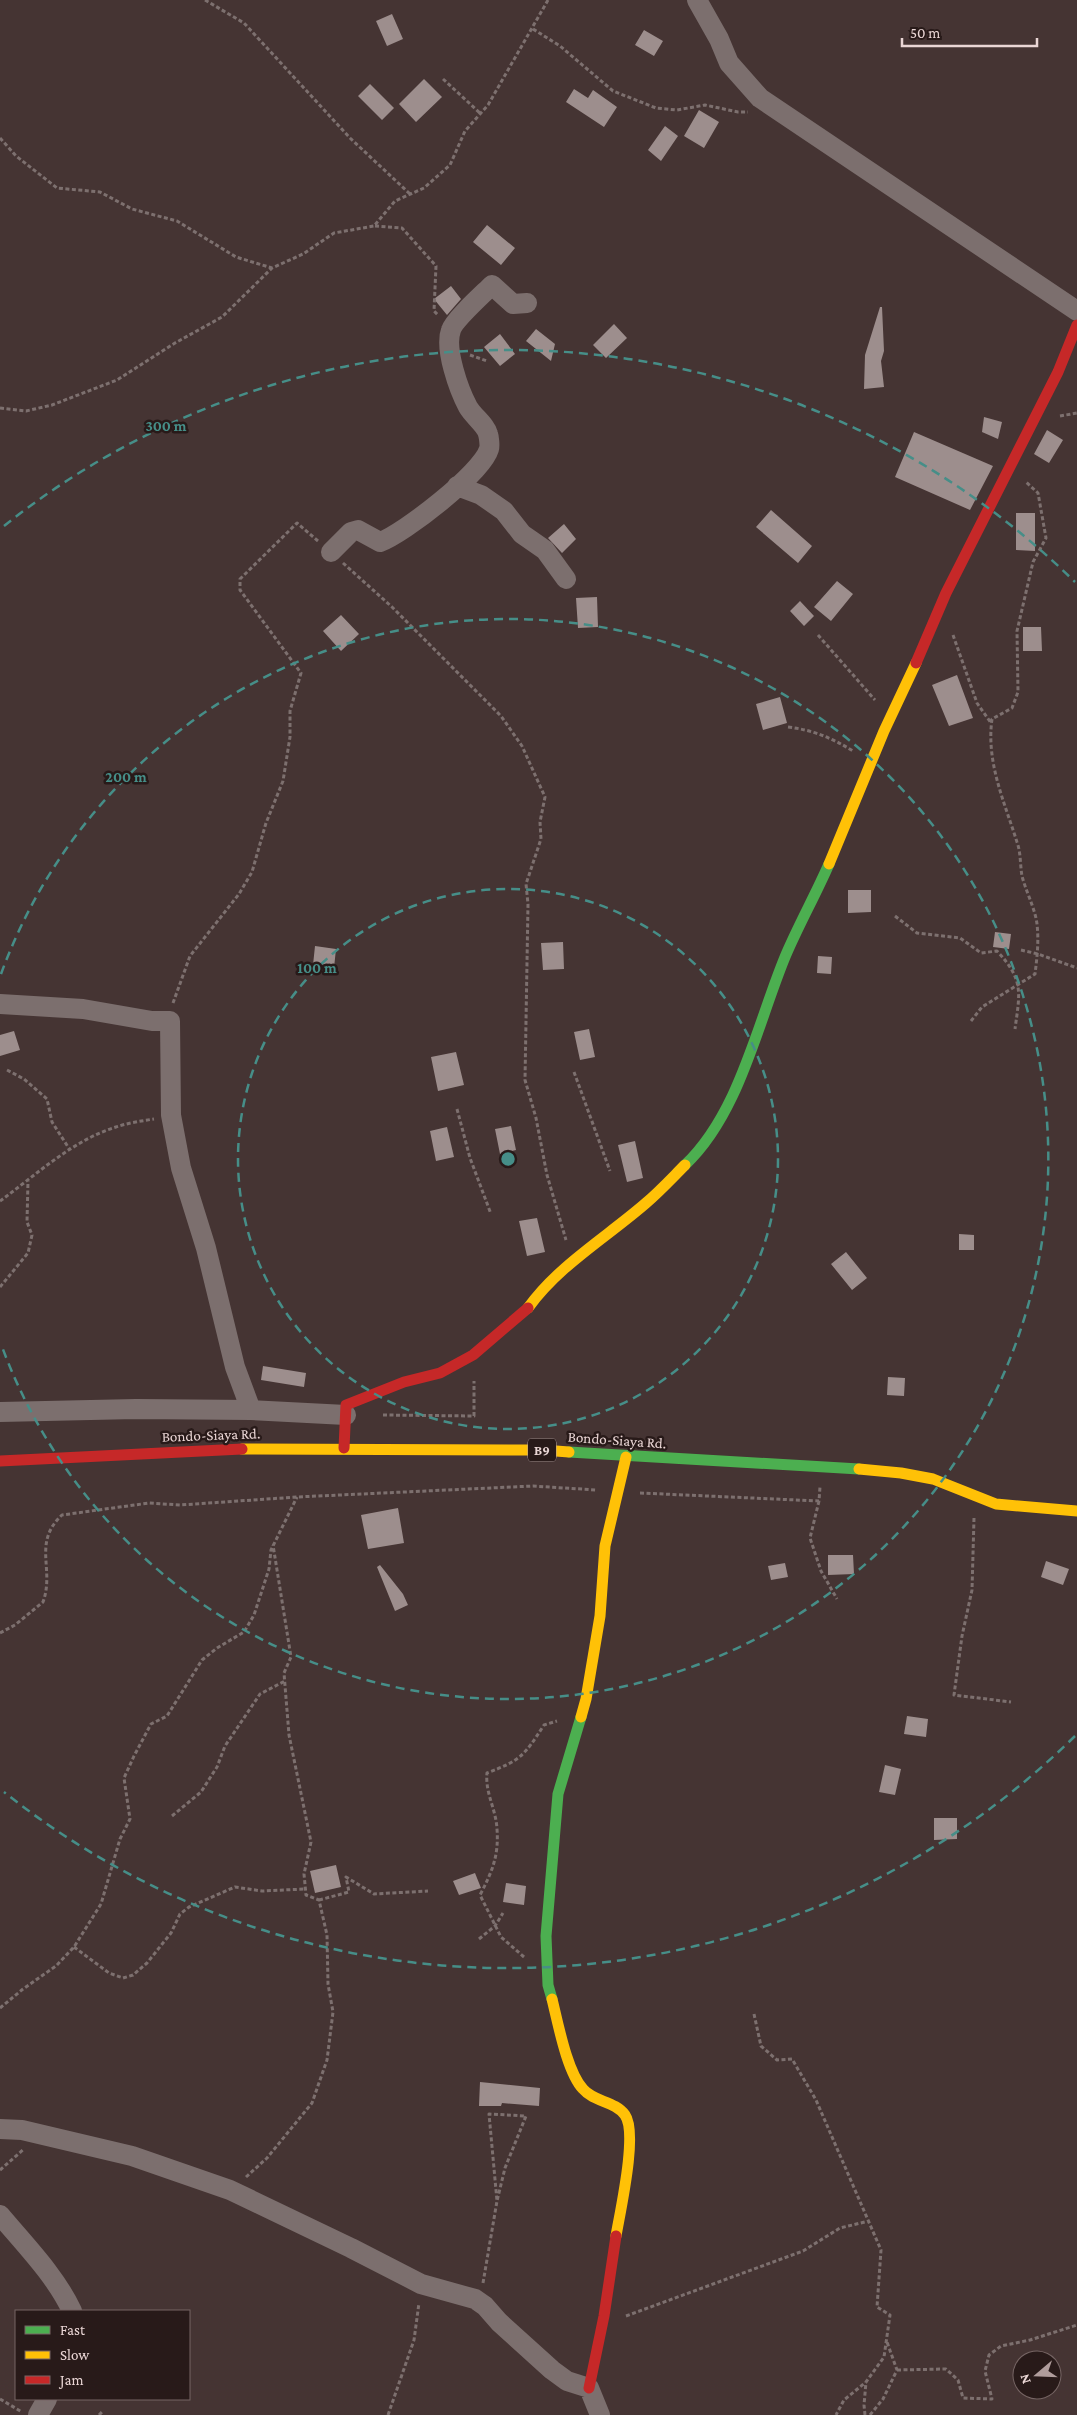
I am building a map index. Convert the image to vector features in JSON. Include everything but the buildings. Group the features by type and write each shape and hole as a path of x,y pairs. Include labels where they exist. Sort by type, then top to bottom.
{"main road":[{"path":"344,1448 346,1405 404,1382 440,1373 474,1355 526,1310 540,1292 573,1262 647,1202 687,1166 699,1152 730,1101 785,957 827,868 870,762 930,632 940,606 1058,372 1077,325"},
{"name":"Bondo-Siaya Rd.","path":"0,1461 196,1450 344,1448 543,1450 626,1457 901,1473 932,1479 996,1504 1077,1511"},
{"path":"588,2388 602,2325 630,2148 630,2130 625,2115 611,2104 583,2090 573,2075 556,2018 547,1977 546,1936 558,1794 586,1699 602,1597 605,1546 626,1457"}],"street":[{"path":"698,1 733,68 760,98 1077,311"},
{"path":"331,552 351,532 358,530 380,542 392,538 420,520 473,472 489,449 488,432 472,414 458,389 449,341 451,329 492,285 512,304 527,303"},
{"path":"457,486 480,495 504,511 522,534 545,550 566,579"},
{"path":"0,1004 83,1009 152,1021 170,1021 171,1115 181,1168 206,1248 235,1367 251,1410"},
{"path":"0,1412 136,1409 251,1410 346,1414"},
{"path":"0,2128 132,2156 230,2190 421,2284 474,2299 485,2306 499,2322 552,2370 567,2381 588,2388 598,2414"},
{"path":"0,2215 45,2268 60,2288 71,2310"},
{"path":"38,2415 46,2400"}],"path":[{"path":"205,0 244,23 350,138 410,194"},
{"path":"374,226 395,201 424,188 450,165 465,131 488,106 548,0"},
{"path":"533,29 560,46 613,91 656,108 677,110 705,104 738,112 779,110"},
{"path":"444,79 481,114"},
{"path":"0,138 16,156 57,188 100,192 132,209 176,222 236,257 272,268"},
{"path":"0,408 26,411 52,405 117,380 175,343 222,318 272,268 303,254 334,233 374,226 402,228 436,266"},
{"path":"971,1021 982,1007 1035,974 1038,954 1037,923 1022,876 1018,843 1008,820 991,754 992,719 1012,708 1018,692 1016,631 1033,562 1046,538 1038,493 1009,467"},
{"path":"170,1021 173,1002 190,956 239,894 252,872 266,823 283,781 288,756 290,711 301,672 240,590 240,579 297,523 392,607 502,716 522,746 544,797 540,822 541,839 526,884 528,904 525,1080 536,1118 547,1175 573,1262"},
{"path":"940,606 956,643 977,704 991,723"},
{"path":"818,635 890,717"},
{"path":"788,727 810,729 834,740 870,762"},
{"path":"895,916 917,933 960,938 981,952 997,951 1010,964 1020,992 1015,1029"},
{"path":"1021,950 1077,968"},
{"path":"7,1070 24,1079 47,1099 52,1122 70,1150"},
{"path":"574,1072 610,1171"},
{"path":"457,1110 470,1158 491,1214"},
{"path":"0,1201 70,1150 116,1127 171,1115"},
{"path":"0,1287 28,1253 32,1235 27,1222 28,1181"},
{"path":"375,1415 474,1416 474,1355"},
{"path":"822,1467 819,1501 810,1538 821,1571 837,1599"},
{"path":"0,1633 44,1602 47,1579 45,1542 53,1524 62,1515 149,1503 180,1505 297,1497 533,1486 618,1492 819,1501"},
{"path":"974,1495 972,1590 962,1636 954,1695 1011,1702"},
{"path":"0,2008 56,1966 74,1947 101,1904 120,1839 130,1819 124,1778 134,1756 151,1724 167,1716 202,1660 217,1648 244,1632 254,1615 269,1569 273,1546 297,1497"},
{"path":"273,1546 291,1657 284,1673 289,1735 312,1842 304,1874 306,1895 319,1900 349,1892 346,1876 374,1894 428,1892"},
{"path":"172,1816 201,1792 217,1767 225,1746 260,1694 285,1681"},
{"path":"547,1977 501,1937 480,1895 494,1868 497,1828 486,1786 487,1772 514,1763 528,1749 544,1725 560,1720"},
{"path":"74,1947 109,1973 123,1978 133,1975 147,1963 171,1933 180,1914 190,1907 235,1886 262,1891 306,1889"},
{"path":"230,2190 267,2158 312,2103 328,2060 333,2012 328,1984 327,1935 319,1900"},
{"path":"479,1939 495,1926 503,1913"},
{"path":"754,2014 761,2046 777,2060 792,2059 816,2100 881,2250 877,2308 890,2315 884,2356 866,2382 844,2400 836,2415"},
{"path":"474,2299 483,2284 497,2201 505,2168 526,2116 489,2114 497,2201"},
{"path":"0,2170 23,2151 35,2134"},
{"path":"602,2325 803,2251 840,2228 869,2221"},
{"path":"388,2415 414,2340 421,2284"},
{"path":"897,2370 946,2369 958,2380 963,2398 992,2399 985,2370 989,2355 1001,2346 1030,2340 1077,2325"},
{"path":"870,2415 883,2399 897,2370 886,2340"},
{"path":"865,2415 866,2382"},
{"path":"0,2399 27,2415"},
{"path":"99,2415 103,2411"}],"traffic: fast":[{"path":"685,1165 704,1144 733,1095 785,957 829,864"},
{"path":"569,1452 859,1469"},
{"path":"552,1999 548,1985 546,1936 558,1794 581,1717"}],"traffic: slow":[{"path":"829,864 884,731 916,663"},
{"path":"528,1308 554,1278 631,1216 685,1165"},
{"path":"242,1449 543,1450 569,1452"},
{"path":"581,1717 586,1699 600,1616 605,1546 626,1457"},
{"path":"859,1469 901,1473 933,1479 996,1504 1077,1511"},
{"path":"552,1999 564,2047 577,2081 593,2097 621,2110 629,2124 630,2138 627,2173 616,2236"}],"traffic: jam":[{"path":"916,663 946,593 1058,372 1077,325"},
{"path":"344,1448 346,1405 404,1382 440,1373 473,1355 528,1308"},
{"path":"0,1461 242,1449"},
{"path":"589,2388 604,2316 616,2236"}]}
